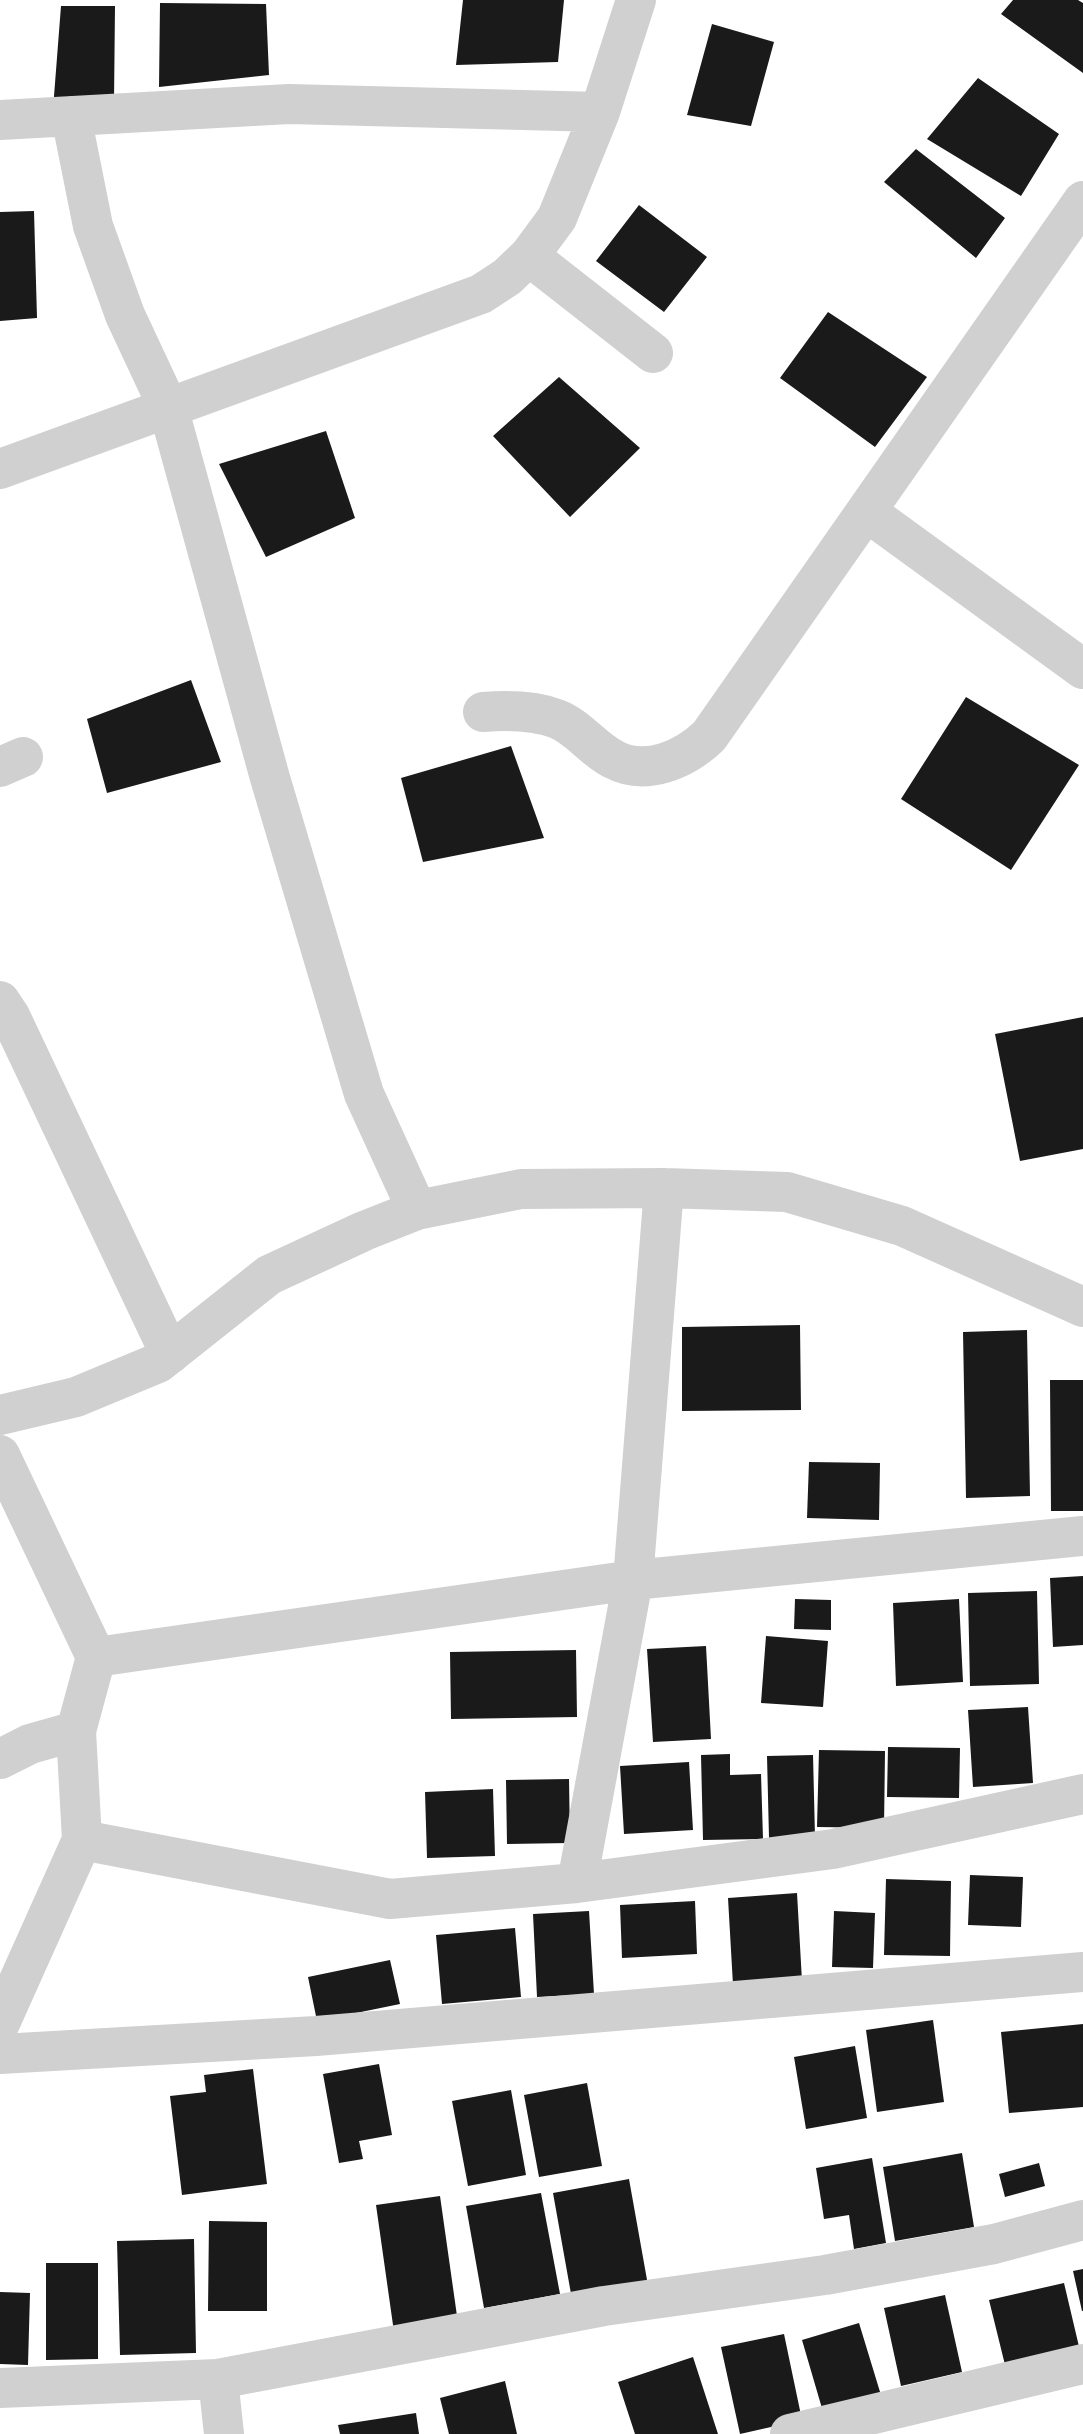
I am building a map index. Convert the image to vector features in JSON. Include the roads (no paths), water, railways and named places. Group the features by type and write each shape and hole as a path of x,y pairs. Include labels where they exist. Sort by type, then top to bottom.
{"street":[{"path":"0,469 481,294 507,277 529,256 557,218 600,112 636,0"},
{"path":"0,120 289,104 600,112"},
{"path":"71,116 93,226 125,315 168,407 270,778 364,1094 417,1210"},
{"path":"483,712 519,711 560,720 614,760 630,764 663,764 680,758 709,736 1083,201"},
{"path":"529,256 653,353"},
{"path":"867,512 1083,669"},
{"path":"0,1001 17,1030 170,1354"},
{"path":"577,1883 633,1580 664,1188"},
{"path":"0,1415 76,1397 158,1363 269,1275 417,1210 521,1189 664,1188 787,1192 902,1226 1083,1307"},
{"path":"0,1455 96,1657 76,1731 82,1840 0,2023"},
{"path":"96,1657 633,1580 1083,1536"},
{"path":"0,1759 30,1744 76,1731"},
{"path":"82,1840 390,1899 577,1883 833,1849 1083,1794"},
{"path":"0,2054 316,2036 1083,1972"},
{"path":"0,2388 218,2379 604,2306 825,2275 994,2244 1083,2220"},
{"path":"790,2434 929,2418 1083,2364"},
{"path":"218,2379 224,2434"}]}
